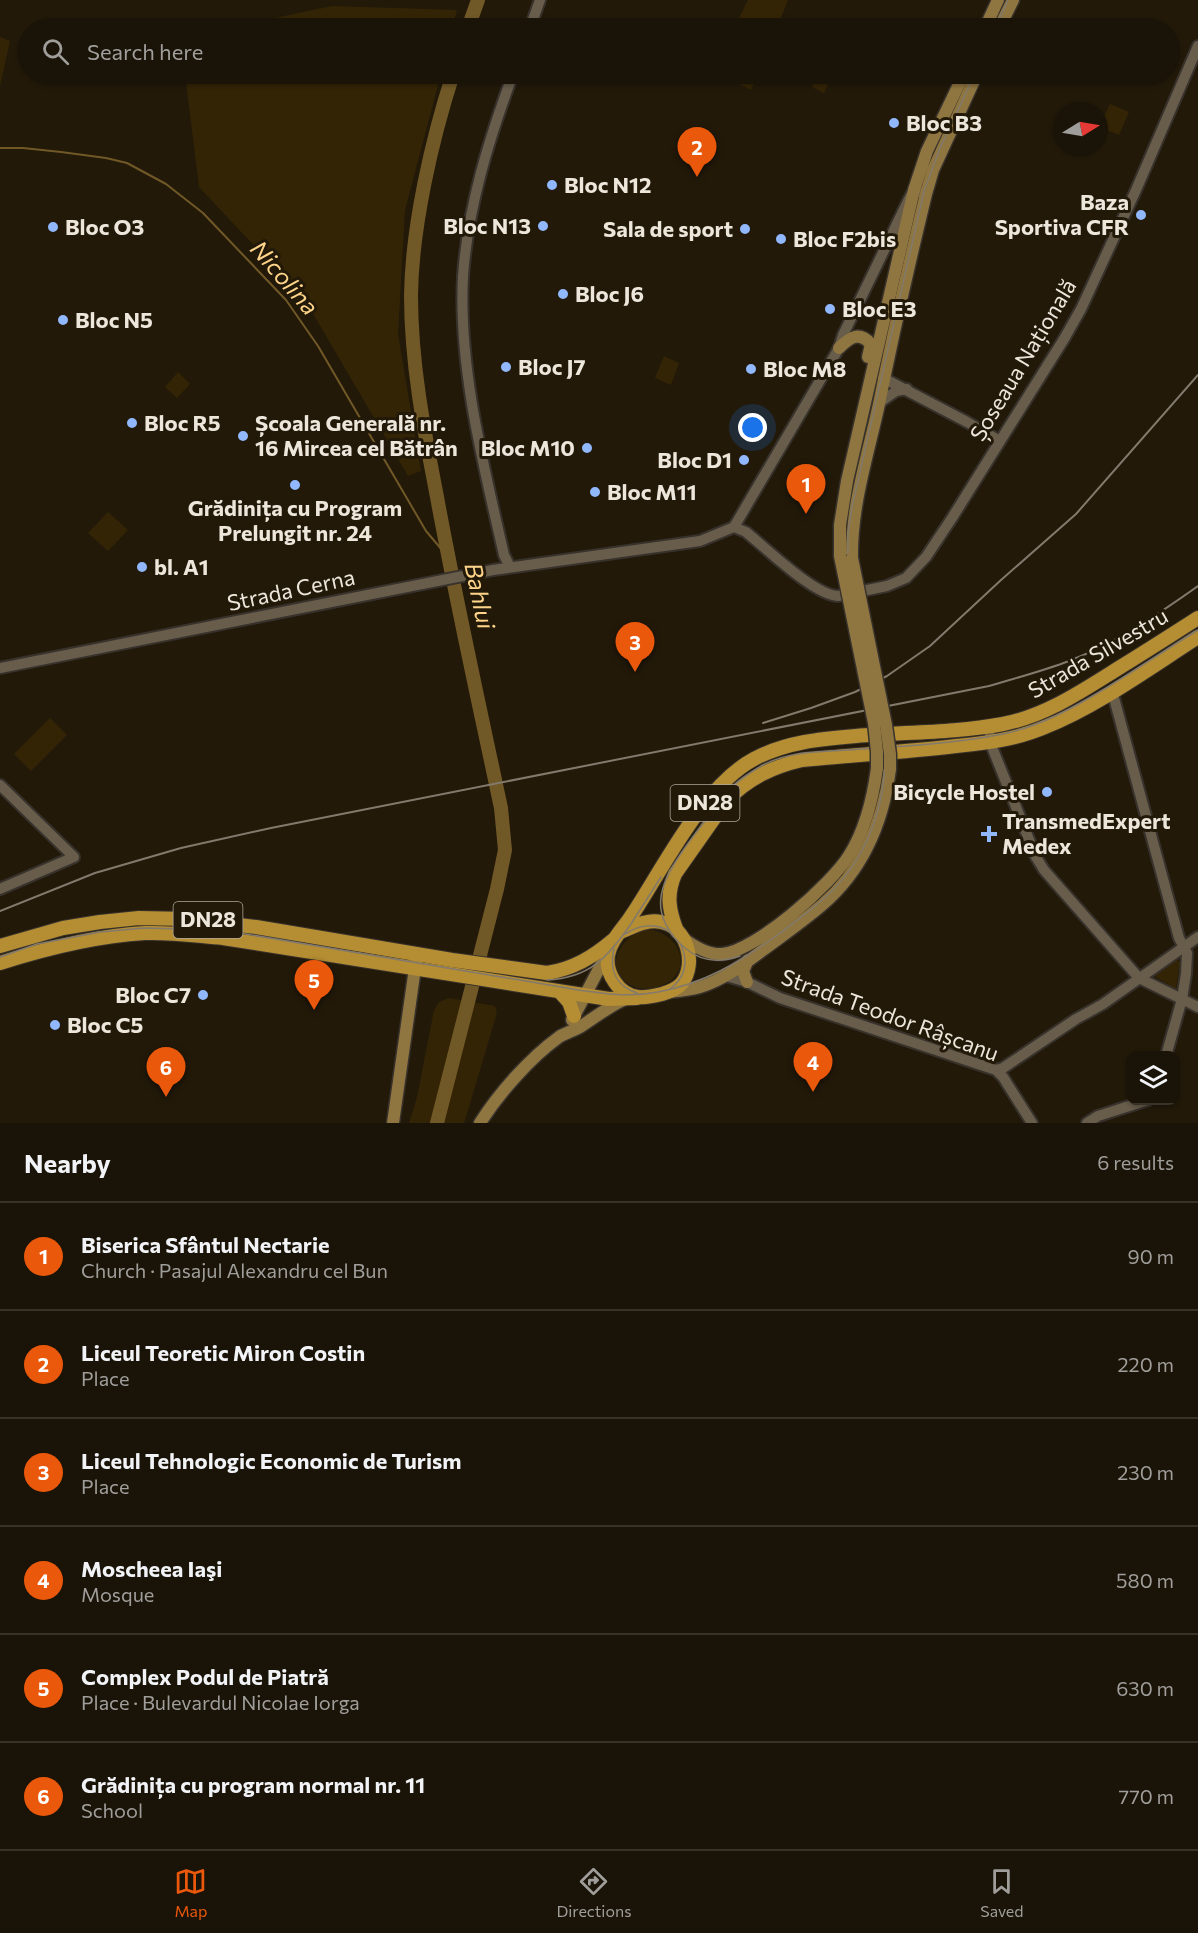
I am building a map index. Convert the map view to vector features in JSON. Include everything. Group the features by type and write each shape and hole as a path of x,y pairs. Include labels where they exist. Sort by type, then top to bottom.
{"main road":[{"path":"990,18 998,0"},
{"path":"1004,18 1013,0"},
{"path":"681,935 695,947 719,954 745,954 806,918 841,887 859,864 869,846 883,809 890,770 889,740 854,568 852,538 855,512 879,403 927,152 959,84"},
{"path":"667,993 699,987 726,976 763,935 810,900 830,881 850,855 864,827 871,806 877,768 876,738 840,556 840,525 865,398 920,192 933,170 972,84"},
{"path":"839,348 855,335 865,338 871,344 862,387 865,398"},
{"name":"Strada Silvestru","path":"617,935 698,813 734,772 751,761 779,748 812,740 989,726 1025,718 1062,703 1198,618"},
{"name":"Strada Silvestru","path":"681,935 669,910 670,885 682,863 727,800 748,782 771,768 802,760 991,742 1020,736 1045,727 1111,692 1198,637"},
{"name":"DN28","path":"0,946 63,928 120,920 165,918 246,925 452,960 547,973 561,970 592,957 617,935 636,925 653,922 666,924 681,935 690,960 687,975 678,988 667,993 623,1000 584,996 224,938 145,933 73,942 0,963"},
{"name":"DN28","path":"608,959 617,935"},
{"path":"393,1123 417,953"},
{"path":"745,954 743,971 747,982"},
{"path":"561,1036 601,965 608,959"},
{"path":"608,959 614,981 626,993 640,998"},
{"path":"560,992 569,1002 574,1016"},
{"path":"480,1123 512,1082 537,1056 561,1036 577,1029 613,1004 623,1000"}],"street":[{"path":"534,18 540,0"},
{"name":"Șoseaua Națională","path":"735,527 746,532 813,586 832,596 895,584 912,573 946,528 1081,309 1136,190 1198,46"},
{"path":"510,84 478,183 468,231 463,277 466,355 476,426 504,555 510,567"},
{"path":"735,527 839,348 843,335 920,192"},
{"path":"883,378 1000,441"},
{"path":"879,403 896,391 907,389"},
{"name":"Strada Cerna","path":"0,668 493,570 700,541 735,527"},
{"path":"1111,692 1179,938 1187,953 1182,999 1167,1051"},
{"path":"989,726 991,742 1036,857 1044,870 1139,978 1198,1007"},
{"path":"0,786 74,857 0,889"},
{"path":"996,1070 1003,1068 1076,1019 1103,1004 1198,937"},
{"name":"Strada Teodor Râșcanu","path":"726,976 747,982 780,998 996,1070 1003,1077 1032,1123"},
{"path":"1088,1123 1098,1116 1135,1105"}],"shaded area":[{"path":"748,0 788,0 781,18 739,18"},
{"path":"332,6 457,10 455,18 275,18"},
{"path":"0,37 10,41 0,86"},
{"path":"186,84 438,84 405,210 398,334 421,471 408,476 305,300 199,187"},
{"path":"738,84 754,84 751,90"},
{"path":"813,84 828,84 824,93 812,87"},
{"path":"1110,104 1129,112 1119,135 1108,131"},
{"path":"664,356 679,363 671,385 655,378"},
{"path":"178,372 190,384 177,398 165,387"},
{"path":"108,512 128,530 108,551 88,533"},
{"path":"50,718 67,735 31,771 14,754"},
{"path":"645,929 659,932 670,938 677,947 680,967 675,976 666,984 645,989 635,987 619,975 616,959 624,944"},
{"path":"1177,960 1180,962 1176,989 1154,976"},
{"path":"449,998 495,1006 497,1013 466,1117 464,1123 409,1123 417,1097 434,1010 439,1002"}],"waterway":[{"name":"Bahlui","path":"472,18 478,0"},
{"name":"Bahlui","path":"437,1123 505,850 501,808 427,447 413,346 411,295 415,240 424,183 450,84"},
{"name":"Nicolina","path":"0,148 61,152 127,163 166,184 203,213 286,300 318,346 426,531 448,557"}],"tram line":[{"path":"1000,18 1008,0"},
{"path":"0,957 37,944 100,932 144,928 222,930 579,990 635,995 690,984 720,971 762,946 806,914 833,890 847,874 868,839 880,800 885,760 884,739 848,557 848,533 852,507 924,191 940,148 970,84"},
{"path":"740,956 725,960 711,960 691,953 666,925 661,911 661,897 668,875 683,851 727,792 746,776 761,766 798,754 951,742 1017,731 1081,702 1198,630"},
{"path":"547,980 575,975 606,956 631,924 661,877"},
{"path":"625,934 636,928 648,926 659,927 670,932"},
{"path":"670,989 679,980 684,969 685,957 681,945"},
{"path":"614,949 613,964 619,982 637,993"}],"railway":[{"path":"763,723 855,692 887,676 930,646 1076,514 1198,375"},
{"path":"0,911 95,873 181,848 271,828 989,686 1059,665 1103,646 1152,618 1198,586"}],"place":[{"name":"Bloc B3","path":"894,123"},
{"name":"Liceul Teoretic Miron Costin","path":"697,177"},
{"name":"Bloc N12","path":"552,185"},
{"name":"Baza Sportiva CFR","path":"1141,215"},
{"name":"Bloc N13","path":"543,226"},
{"name":"Bloc O3","path":"53,227"},
{"name":"Sala de sport","path":"745,229"},
{"name":"Bloc F2bis","path":"781,239"},
{"name":"Bloc J6","path":"563,294"},
{"name":"Bloc E3","path":"830,309"},
{"name":"Bloc N5","path":"63,320"},
{"name":"Bloc J7","path":"506,367"},
{"name":"Bloc M8","path":"751,369"},
{"name":"Bloc R5","path":"132,423"},
{"name":"Școala Generală nr. 16 Mircea cel Bătrân","path":"243,436"},
{"name":"Bloc M10","path":"587,448"},
{"name":"Bloc D1","path":"744,460"},
{"name":"Grădinița cu Program Prelungit nr. 24","path":"295,485"},
{"name":"Bloc M11","path":"595,492"},
{"name":"Biserica Sfântul Nectarie","path":"806,514"},
{"name":"bl. A1","path":"142,567"},
{"name":"Liceul Tehnologic Economic de Turism","path":"635,672"},
{"name":"Bicycle Hostel","path":"1047,792"},
{"name":"TransmedExpert Medex","path":"989,834"},
{"name":"Bloc C7","path":"203,995"},
{"name":"Complex Podul de Piatră","path":"314,1010"},
{"name":"Bloc C5","path":"55,1025"},
{"name":"Moscheea Iaşi","path":"813,1092"},
{"name":"Grădinița cu program normal nr. 11","path":"166,1097"}]}
